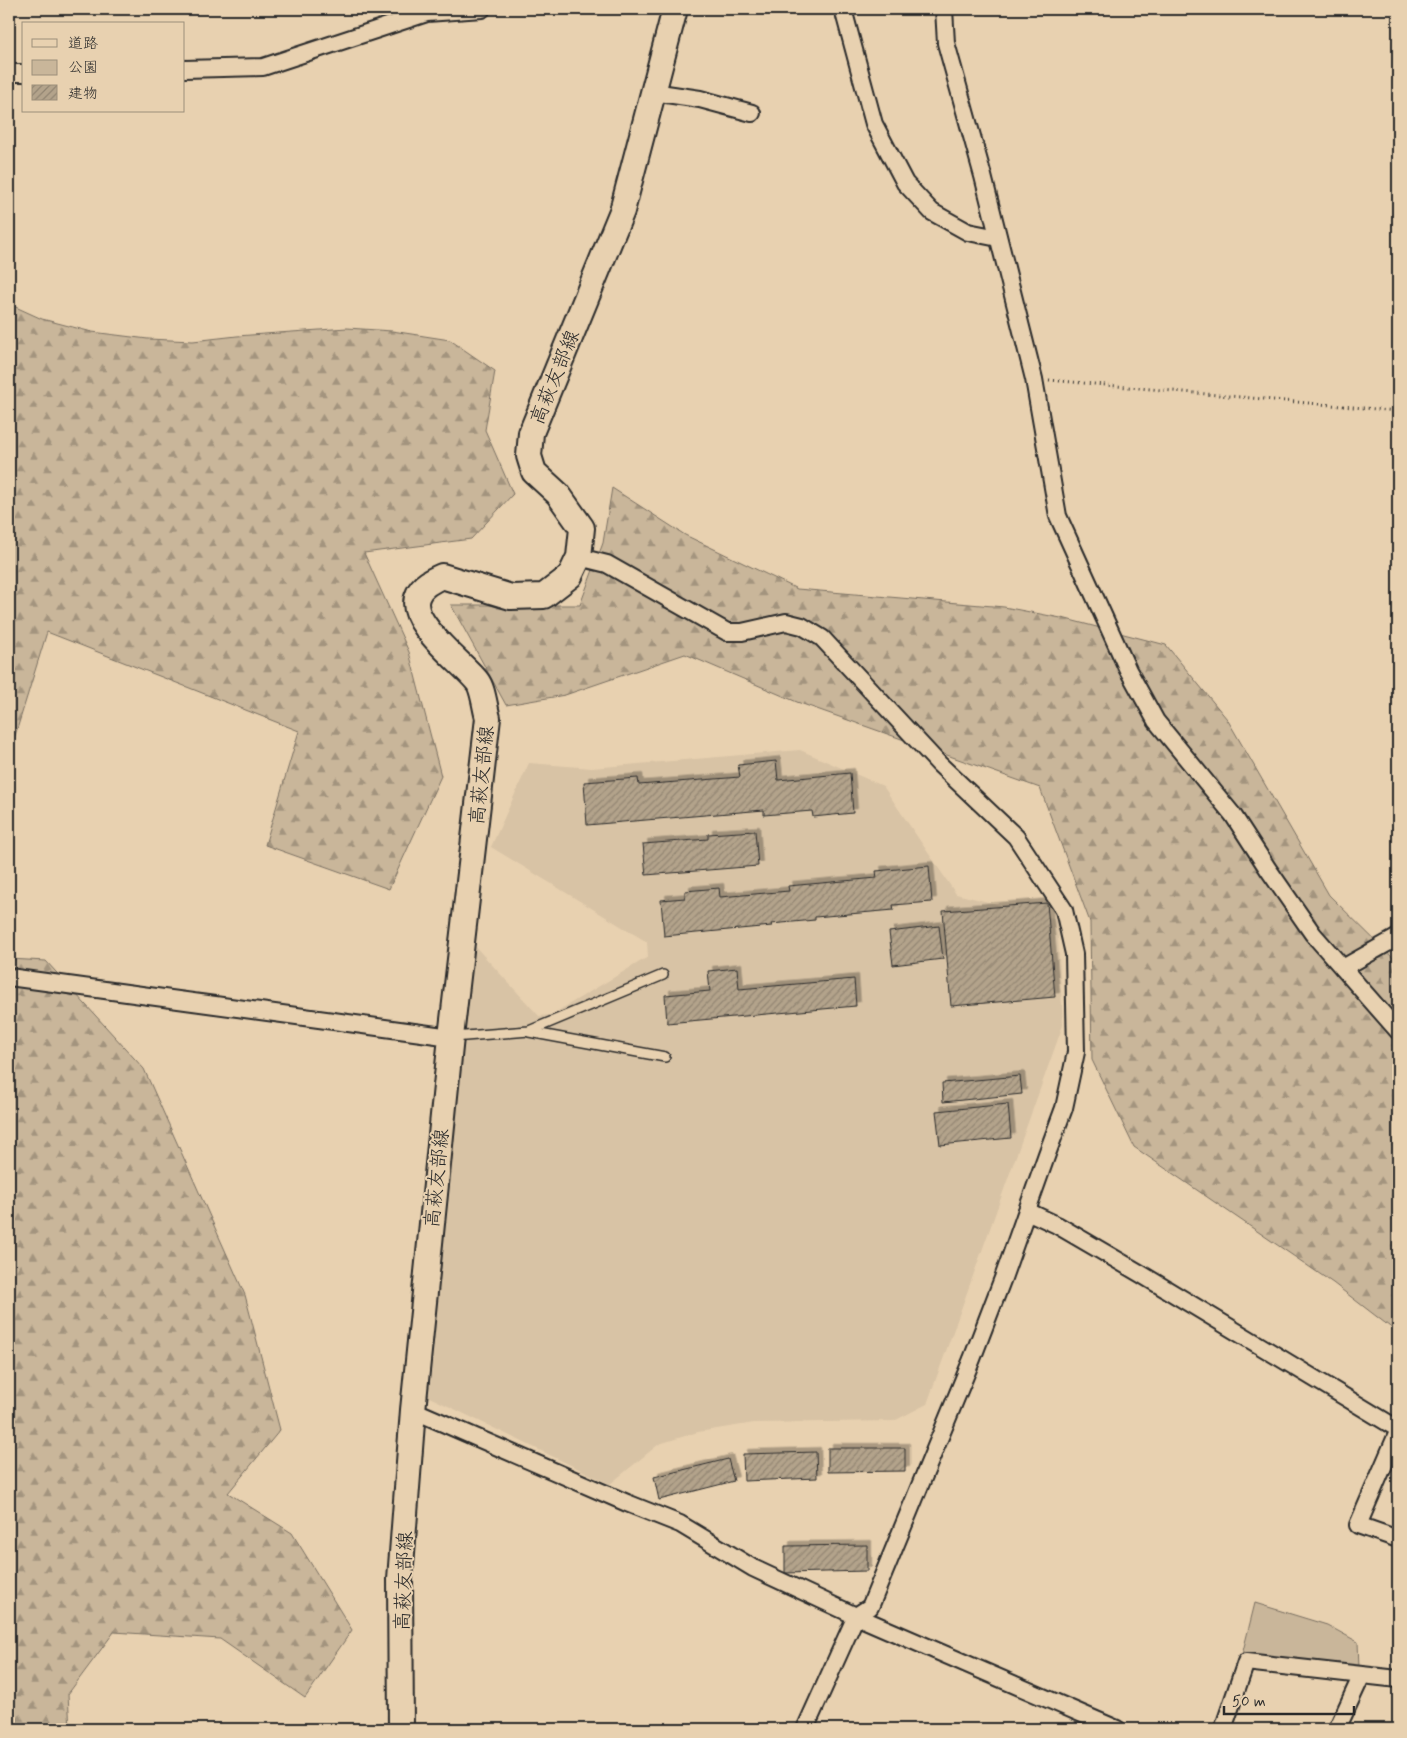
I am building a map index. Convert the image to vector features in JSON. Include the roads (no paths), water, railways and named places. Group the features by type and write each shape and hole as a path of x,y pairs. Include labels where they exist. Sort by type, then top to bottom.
{"main road":[{"name":"高萩友部線","path":"401,1729 400,1579 413,1410 450,1037 488,718 478,682 433,636 417,611 417,595 426,584 442,576 511,597 544,596 570,576 579,557 582,528 558,494 534,472 529,456 531,433 622,211 675,9"}],"street":[{"path":"185,69 263,67 427,12 482,9"},
{"path":"843,9 874,124 905,183 932,212 968,232 998,238"},
{"path":"944,9 946,43 983,176 1034,379 1058,516 1128,670 1156,722 1233,815 1313,934 1398,1031"},
{"path":"9,73 22,73"},
{"path":"653,92 700,99 752,113"},
{"path":"579,557 607,564 727,632 742,632 786,622 802,626 822,638 939,764 1016,837 1064,910 1074,954 1076,1052 1064,1108 972,1359 870,1607 856,1616 805,1729"},
{"path":"1343,968 1398,937"},
{"path":"9,977 450,1037"},
{"path":"1027,1211 1057,1225 1141,1274 1398,1431 1358,1525 1398,1539"},
{"path":"413,1410 680,1524 753,1568 856,1616 1107,1727"},
{"path":"1223,1729 1246,1662 1398,1679"},
{"path":"1337,1729 1362,1675"}],"lane":[{"path":"529,1032 663,975"},
{"path":"450,1037 529,1032 664,1057"}]}
